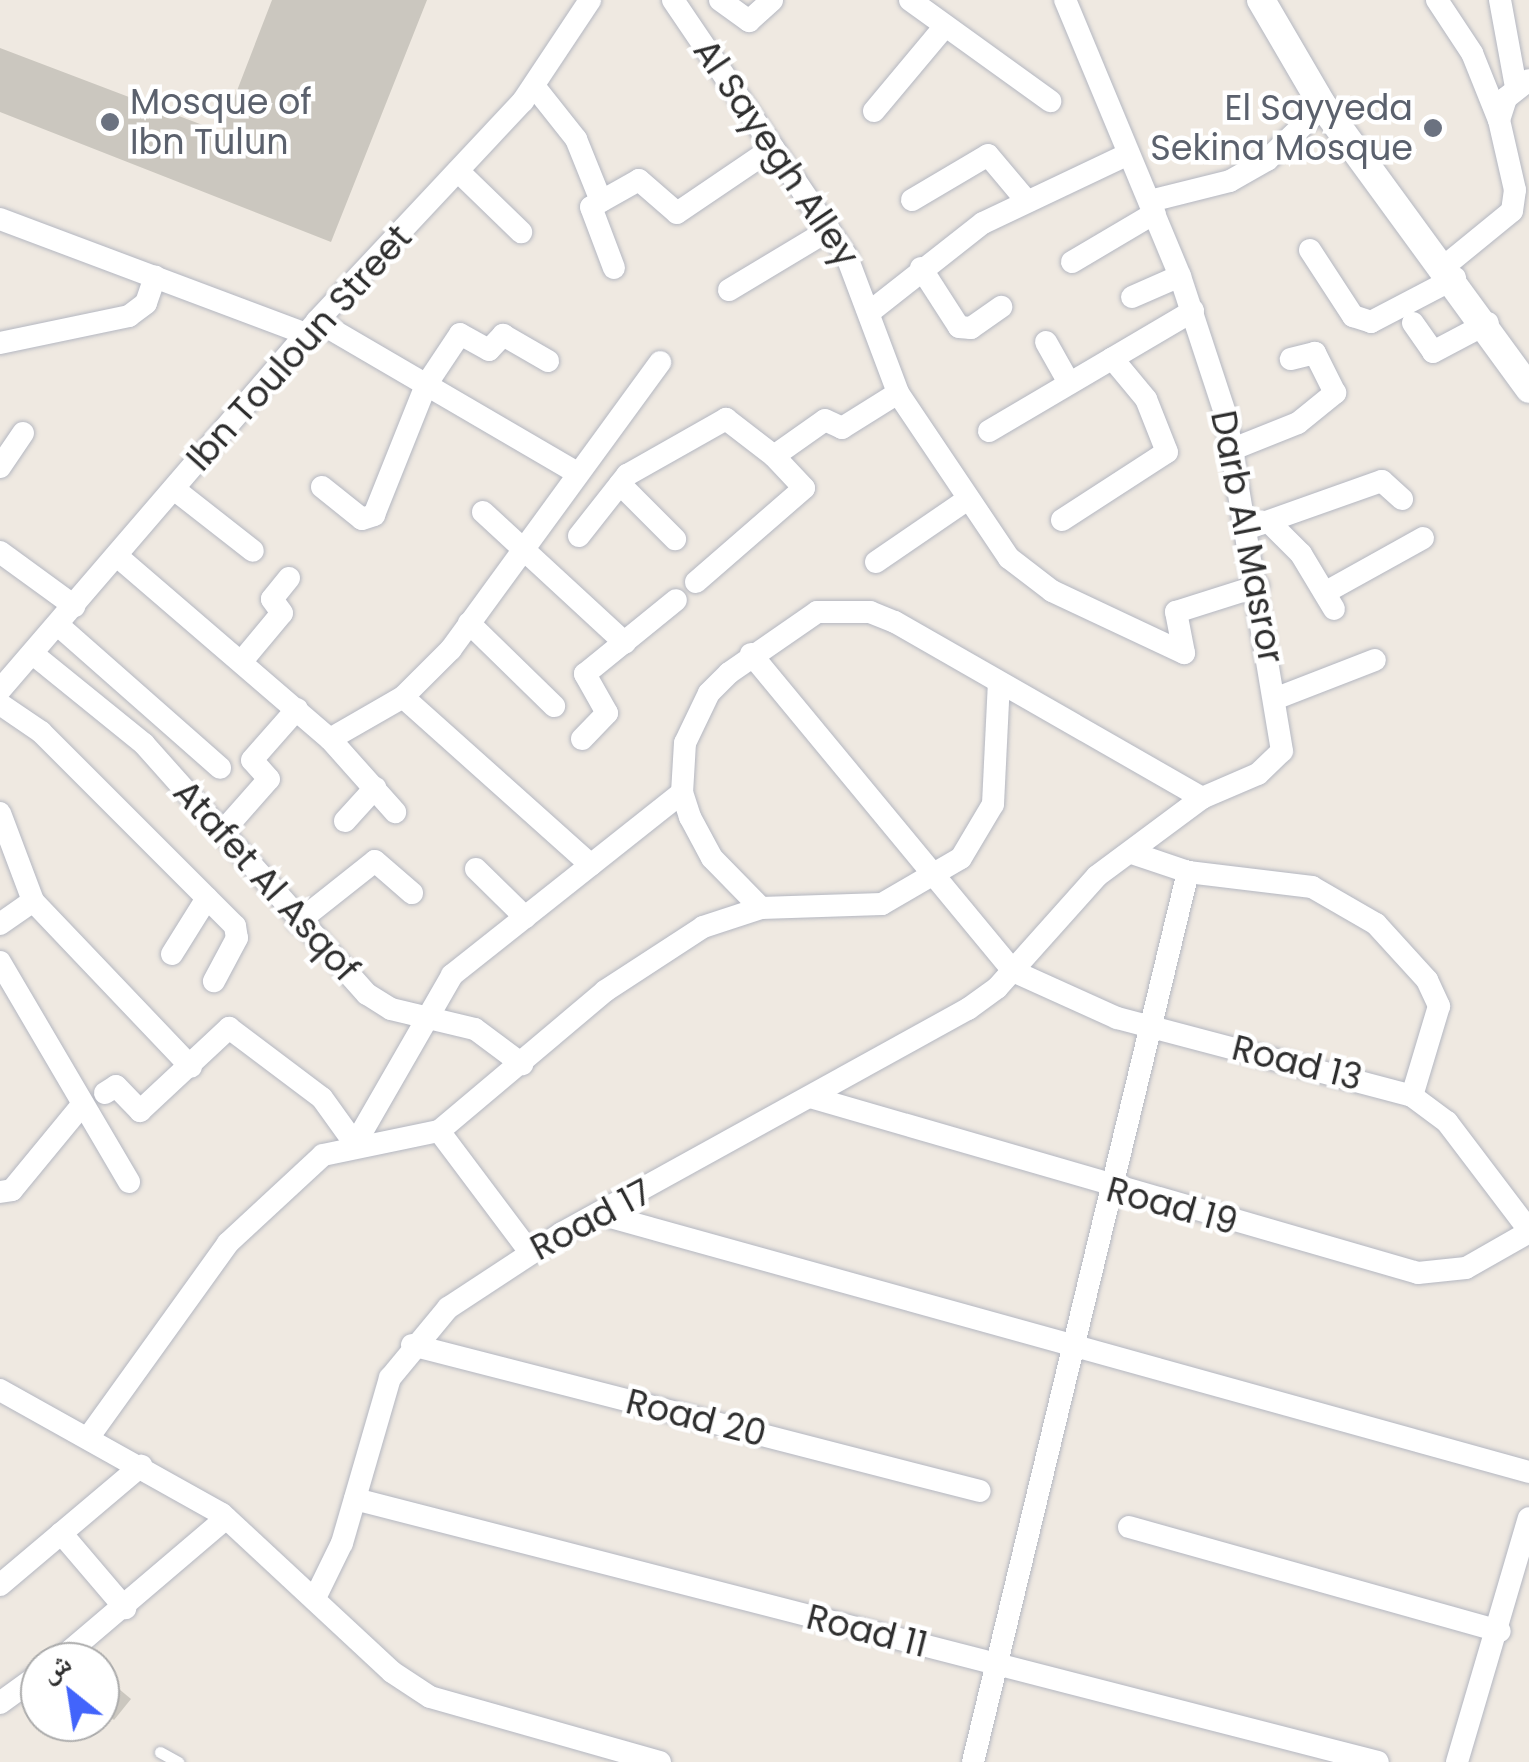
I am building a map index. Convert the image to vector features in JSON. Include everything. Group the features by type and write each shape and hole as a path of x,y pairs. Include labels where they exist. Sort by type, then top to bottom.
{"street":[{"name":"Ibn Touloun Street","path":"0,690 311,328 534,86 590,0"},
{"name":"Al Sayegh Alley","path":"673,0 829,230 871,311 898,393 964,500 1030,576 1144,639 1184,652 1176,612 1258,586"},
{"path":"720,0 749,22 772,0"},
{"path":"910,0 1050,101"},
{"name":"Darb Al Masror","path":"1014,970 1067,904 1202,798 1274,762 1283,738 1258,586 1259,525 1180,276 1065,0"},
{"path":"1261,0 1323,106 1488,323 1529,390"},
{"path":"1310,250 1353,316 1371,322 1450,272 1512,210 1516,190 1498,120 1472,53 1437,0"},
{"path":"1498,120 1523,83 1500,0"},
{"path":"874,111 944,26"},
{"path":"534,86 576,138 601,201"},
{"path":"1072,262 1152,207 1230,181 1267,160 1323,106"},
{"path":"614,268 590,213 601,201 640,181 677,213 773,148"},
{"path":"871,311 922,268 1025,200 1128,154"},
{"path":"912,200 988,155 1025,200"},
{"path":"458,171 522,232"},
{"path":"0,219 155,277 311,328 426,385 578,473"},
{"path":"729,290 829,230"},
{"path":"922,268 958,327 971,328 1001,307"},
{"path":"1132,297 1180,276"},
{"path":"0,343 129,316 146,303 155,277"},
{"path":"989,430 1193,312"},
{"path":"1412,324 1433,352 1488,323"},
{"path":"322,487 362,519 374,515 426,385 460,334 489,350 504,335 548,361"},
{"path":"1046,342 1070,383"},
{"path":"1233,450 1277,434 1334,393 1316,353 1291,359"},
{"path":"1062,520 1167,452 1146,399 1112,358"},
{"path":"330,739 402,697 469,623 660,362"},
{"path":"774,456 825,420 842,428 898,393"},
{"path":"579,536 620,484 678,441 729,417 803,482 696,582"},
{"path":"0,466 23,433"},
{"path":"1402,499 1382,481 1259,525 1330,600 1423,538"},
{"path":"620,484 675,538"},
{"path":"174,489 254,550"},
{"path":"876,562 964,500"},
{"path":"483,512 626,644"},
{"path":"0,552 74,606"},
{"path":"117,556 330,739 395,812"},
{"path":"242,661 282,613 272,599 289,578"},
{"path":"582,739 607,713 584,674 676,600"},
{"path":"761,908 712,858 682,793 694,717 751,654 817,612 870,612 1202,798"},
{"path":"469,623 554,706"},
{"path":"58,626 220,768"},
{"name":"Atafet Al Asqof","path":"33,654 144,744 298,922 378,1002 429,1014 495,1039 522,1064"},
{"name":"Road 13","path":"751,654 1014,970 1050,994 1151,1026 1412,1096 1447,1122 1529,1231"},
{"path":"1277,698 1375,660"},
{"path":"88,1438 245,1224 322,1154 355,1144 398,1145 439,1131 651,956 703,926 761,908 882,904 936,877 980,833 993,804 999,683"},
{"path":"402,697 591,864"},
{"path":"0,704 41,732 238,932 214,981"},
{"path":"223,831 269,779 252,760 297,709"},
{"path":"344,821 374,788"},
{"path":"355,1144 452,975 682,793"},
{"path":"0,813 33,902 191,1067"},
{"path":"1132,853 1188,872 1312,886 1376,924 1427,980 1439,1006 1412,1096"},
{"path":"298,922 375,860 412,893"},
{"path":"476,869 525,917"},
{"path":"974,1762 1188,872"},
{"path":"172,954 207,898"},
{"path":"0,924 33,902"},
{"path":"0,962 129,1182"},
{"name":"Road 17","path":"316,1596 356,1499 375,1415 412,1344 448,1308 530,1252 603,1215 968,1009 1014,970"},
{"path":"105,1093 116,1086 140,1111 191,1067 225,1028 277,1057 355,1144"},
{"name":"Road 19","path":"810,1098 1112,1190 1418,1273 1466,1268 1529,1231"},
{"path":"0,1192 12,1190 82,1105"},
{"path":"439,1131 530,1252"},
{"path":"603,1215 1529,1472"},
{"name":"Road 20","path":"412,1344 980,1491"},
{"path":"0,1390 141,1466 226,1518 316,1596 392,1672 430,1697 660,1762"},
{"path":"0,1586 141,1466"},
{"name":"Road 11","path":"356,1499 1378,1762"},
{"path":"82,1642 226,1518"},
{"path":"1457,1762 1500,1632 1529,1518"},
{"path":"1129,1527 1500,1632"},
{"path":"61,1534 125,1608"}],"lane":[{"path":"160,1752 178,1762"}],"building":[{"name":"Mosque of Ibn Tulun","path":"272,0 427,0 331,242 0,112 0,48 221,132"},
{"path":"120,1690 131,1699 120,1713"}],"place":[{"name":"Mosque of Ibn Tulun","path":"110,122"},
{"name":"El Sayyeda Sekina Mosque","path":"1433,128"}]}
